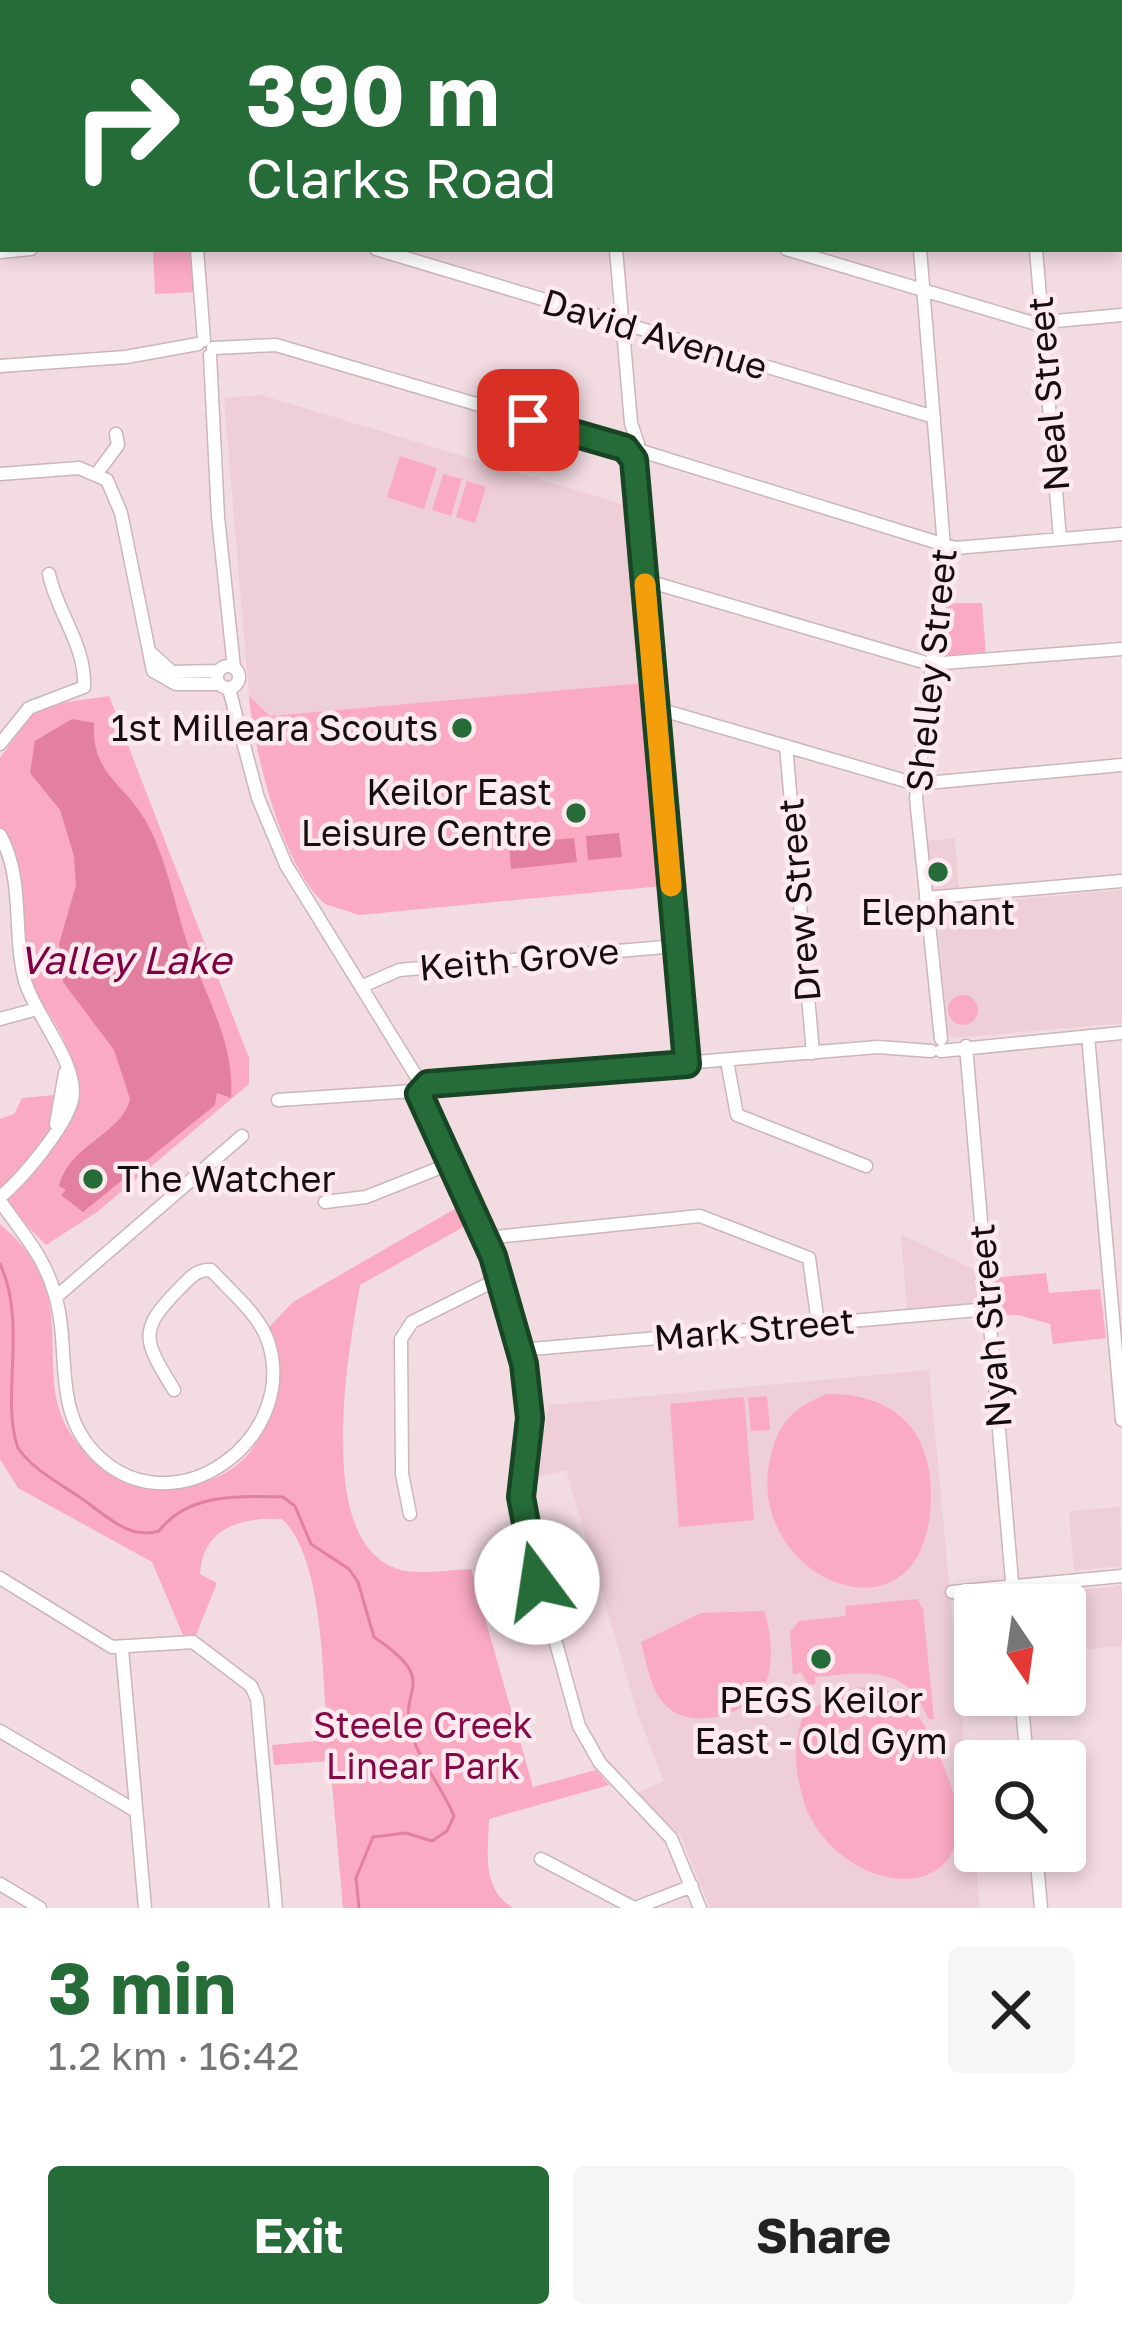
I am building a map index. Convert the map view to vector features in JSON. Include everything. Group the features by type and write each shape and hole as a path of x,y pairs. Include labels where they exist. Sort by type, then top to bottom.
{"street":[{"path":"197,252 230,637 224,676 258,798 286,865 365,985 420,1087 485,1238 520,1350 530,1418 523,1524 579,1726 600,1763 665,1830 700,1908"},
{"name":"David Avenue","path":"386,252 934,417"},
{"path":"616,252 687,1064"},
{"path":"796,252 1042,323 1122,315"},
{"name":"Shelley Street","path":"920,252 945,546 916,784 936,1044"},
{"name":"Neal Street","path":"1036,252 1060,539"},
{"path":"0,366 276,345 945,546 1122,534"},
{"path":"98,472 118,445 116,434"},
{"path":"0,474 68,468 98,472 115,490 153,671 174,678 224,676"},
{"path":"0,744 29,708 84,687 80,647 55,604 49,574"},
{"path":"644,580 930,664 1122,650"},
{"path":"656,708 916,784 1122,765"},
{"name":"Drew Street","path":"786,746 813,1053"},
{"path":"0,835 14,871 22,965 37,1009 52,1032 72,1099 42,1150 0,1199 36,1248 56,1297 64,1389 82,1439 126,1474 165,1482 196,1477 218,1470 253,1439 273,1390 274,1365 259,1322 211,1270 196,1272 151,1317 149,1344 174,1390"},
{"path":"926,898 1122,881"},
{"name":"Keith Grove","path":"365,985 399,970 676,946"},
{"path":"0,1019 37,1009"},
{"path":"278,1100 813,1053 1122,1033"},
{"path":"1088,1036 1122,1420"},
{"name":"Nyah Street","path":"966,1046 1012,1584"},
{"path":"728,1061 736,1115 866,1166"},
{"path":"56,1297 242,1136"},
{"path":"325,1202 366,1197 452,1163"},
{"path":"485,1238 712,1218 809,1258 818,1323"},
{"path":"410,1514 402,1474 400,1339 412,1322 500,1278"},
{"name":"Mark Street","path":"520,1350 989,1309"},
{"path":"1034,1584 1122,1576"},
{"path":"0,1578 122,1649 193,1642 251,1686 257,1699 276,1908"},
{"path":"122,1649 145,1908"},
{"path":"0,1731 136,1811"},
{"path":"541,1859 635,1908 692,1886"},
{"path":"1038,1872 1041,1908"},
{"path":"0,1883 40,1908"}],"shaded area":[{"path":"261,395 628,506 644,683 269,716 249,696 224,398"},
{"path":"955,838 959,890 934,892 925,841"},
{"path":"1122,890 1122,1023 953,1038 947,1033 937,911 941,906"},
{"path":"901,1234 981,1273 982,1302 907,1311"},
{"path":"929,1370 954,1634 954,1716 962,1716 964,1740 954,1740 954,1872 977,1872 980,1908 710,1908 680,1835 637,1793 664,1781 638,1715 566,1470 535,1478 549,1405"},
{"path":"1120,1507 1121,1566 1074,1571 1069,1511"},
{"path":"1122,1586 1122,1646 1086,1649 1086,1589"}],"green space":[{"path":"153,252 193,252 195,292 155,294"},
{"path":"400,456 437,468 424,509 387,497"},
{"path":"443,474 462,479 451,516 432,510"},
{"path":"467,481 486,487 475,523 456,517"},
{"path":"942,603 982,603 986,657 942,660 938,655"},
{"path":"644,683 662,886 359,915 325,904 296,863 264,776 249,696 270,716"},
{"path":"109,696 249,1058 249,1084 97,1212 46,1245 0,1198 0,1119 14,1114 22,1098 77,1093 63,1037 32,986 16,864 0,829 0,758 32,714 54,704"},
{"path":"963,995 978,1010 963,1025 948,1010"},
{"name":"Steele Creek Linear Park","path":"465,1203 472,1222 360,1285 344,1399 346,1490 357,1528 376,1556 406,1571 471,1569 533,1787 596,1770 609,1785 489,1819 491,1881 503,1901 514,1908 343,1908 330,1761 274,1765 272,1745 328,1740 314,1591 296,1538 282,1519 239,1523 217,1535 208,1545 200,1574 217,1583 196,1635 183,1635 152,1562 18,1488 0,1459 0,1224 28,1252 40,1273 52,1322 56,1394 74,1439 104,1466 174,1484 205,1481 231,1469 252,1450 274,1394 269,1327 293,1302"},
{"path":"1046,1273 1049,1293 1100,1289 1106,1338 1053,1344 1050,1324 1018,1315 994,1316 991,1278"},
{"path":"827,1394 855,1396 897,1413 922,1447 929,1469 929,1521 915,1560 891,1582 861,1588 830,1580 801,1560 779,1531 768,1494 772,1451 792,1415"},
{"path":"767,1396 770,1430 751,1431 748,1398"},
{"path":"744,1397 754,1520 679,1527 670,1404"},
{"path":"917,1599 923,1609 934,1719 928,1719 909,1688 882,1675 815,1677 815,1684 809,1685 801,1672 793,1675 790,1632 799,1621 846,1616 845,1606"},
{"path":"764,1611 771,1659 757,1696 735,1711 708,1718 682,1716 664,1704 641,1642 701,1613"},
{"path":"875,1686 888,1691 910,1706 925,1727 954,1802 954,1847 940,1868 915,1878 886,1877 856,1865 828,1843 807,1811 796,1762 804,1713 847,1689"}],"water":[{"name":"Valley Lake","path":"72,719 94,723 104,768 140,811 155,840 224,1039 231,1078 231,1098 217,1093 215,1105 83,1212 61,1195 66,1190 59,1186 73,1160 117,1121 130,1099 114,1050 63,982 59,944 76,885 74,856 60,810 30,773 35,741"},
{"path":"619,833 622,857 588,860 586,836"},
{"path":"574,838 577,862 511,869 509,844"}],"waterway":[{"path":"0,1264 12,1311 13,1428 25,1457 115,1523 140,1533 159,1531 199,1503 232,1497 283,1497 295,1506 311,1544 349,1569 358,1582 374,1637 408,1666 414,1741 454,1816 447,1831 432,1841 406,1833 373,1837 356,1878 359,1908"}],"slow traffic":[{"path":"645,584 671,886"}],"place":[{"name":"1st Milleara Scouts","path":"462,728"},
{"name":"Keilor East Leisure Centre","path":"576,813"},
{"name":"Elephant","path":"938,872"},
{"name":"The Watcher","path":"93,1179"},
{"name":"PEGS Keilor East - Old Gym","path":"821,1659"}],"route":[{"path":"528,420 625,448 626,456 634,460 687,1064 428,1084 427,1091 419,1094 493,1256 524,1364 530,1418 521,1497 537,1582"}]}
